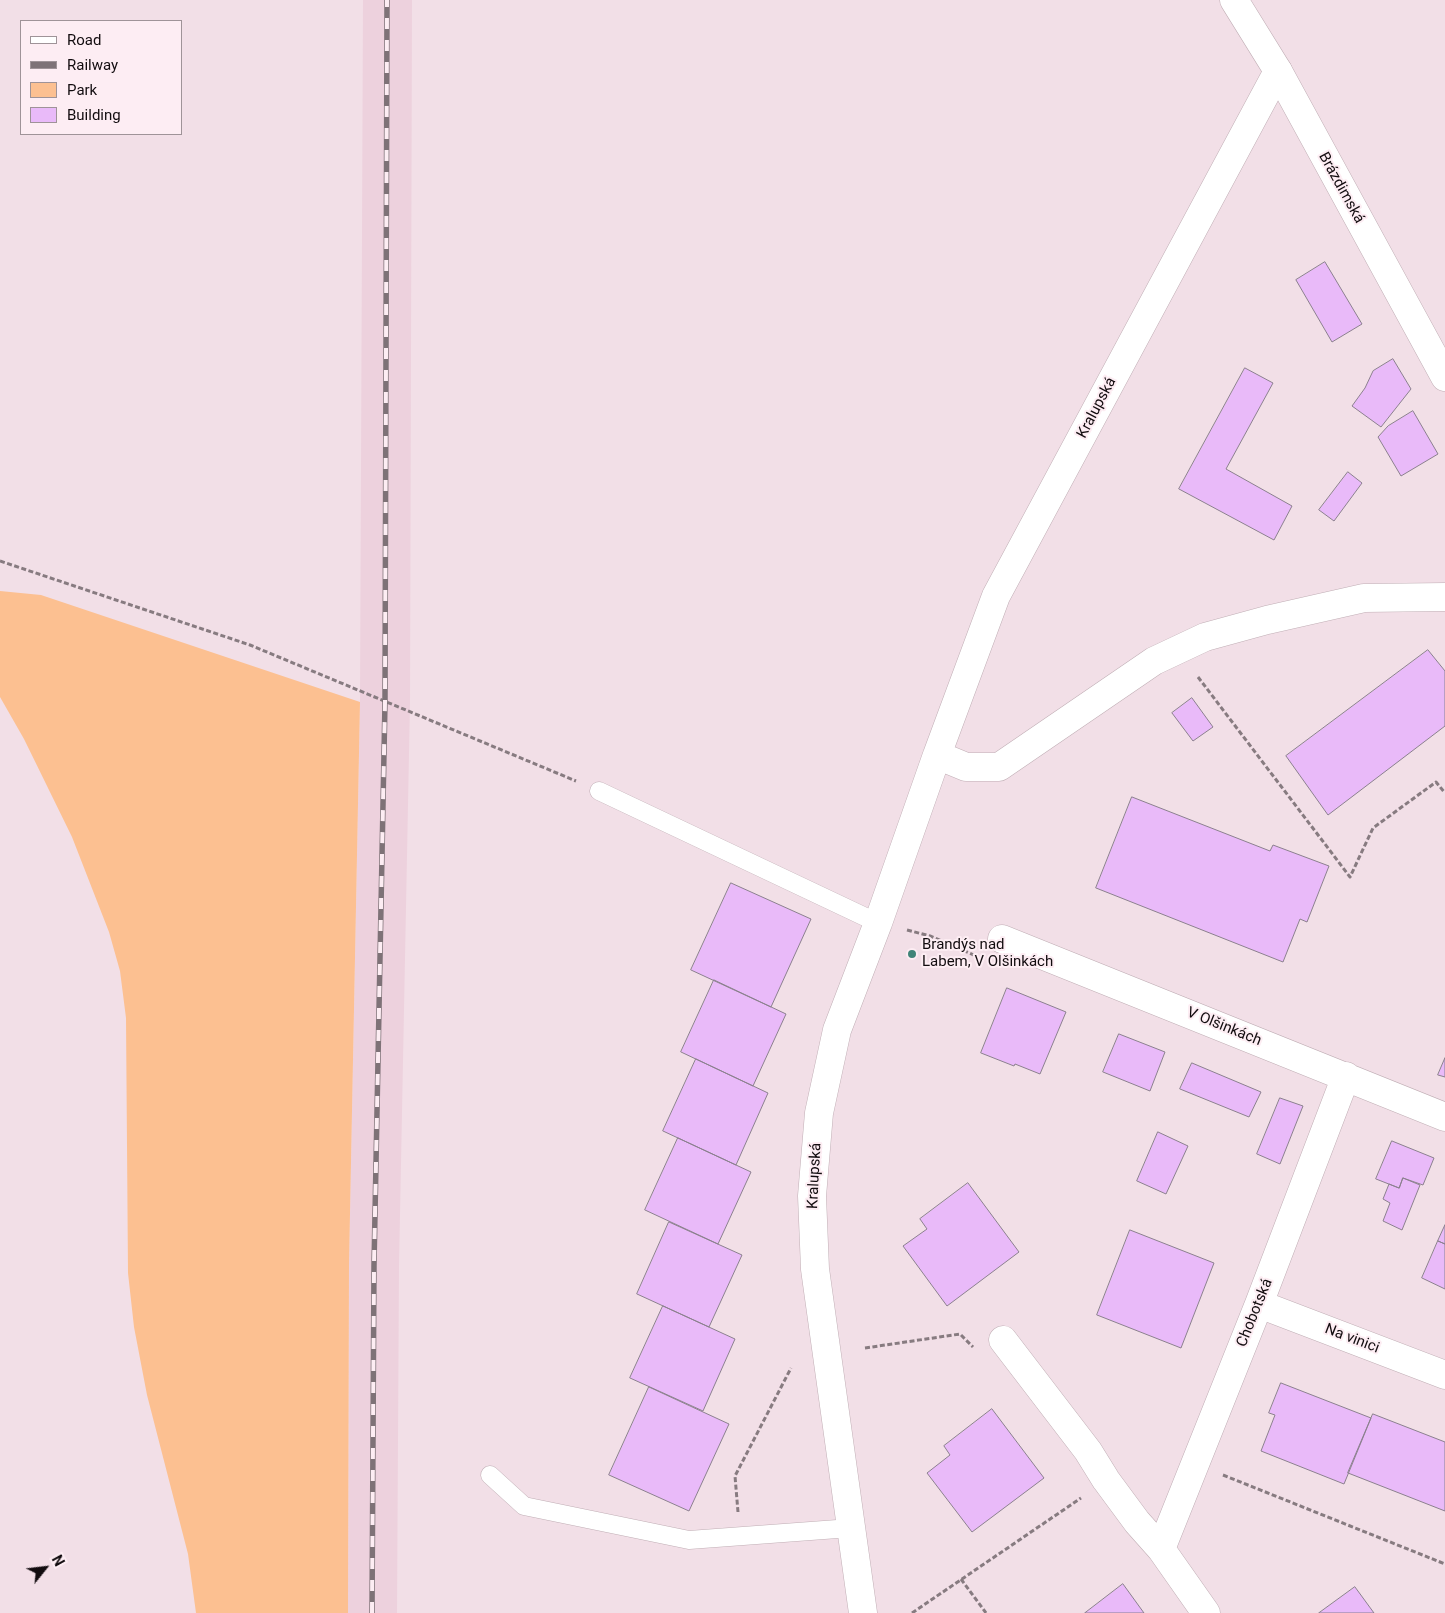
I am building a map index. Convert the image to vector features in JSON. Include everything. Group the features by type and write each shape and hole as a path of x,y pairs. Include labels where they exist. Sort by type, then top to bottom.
{"street":[{"name":"Brázdimská","path":"1234,0 1278,71 1445,377"},
{"name":"Kralupská","path":"863,1613 815,1269 812,1196 819,1113 838,1030 936,755 996,596 1278,71"},
{"path":"936,755 966,767 999,767 1154,661 1204,637 1267,620 1364,598 1445,596"},
{"name":"V Olšinkách","path":"1002,939 1445,1117"},
{"name":"Chobotská","path":"1161,1549 1259,1304 1346,1076"},
{"name":"Na vinici","path":"1259,1304 1445,1375"},
{"path":"1003,1340 1076,1435 1136,1522 1161,1549 1206,1613"}],"lane":[{"path":"598,791 878,922"},
{"path":"490,1475 524,1506 689,1540 851,1528"}],"path":[{"path":"0,561 250,645 598,791"},
{"path":"1198,676 1350,877 1373,828 1436,782 1445,793"},
{"path":"878,922 930,936 983,959 1002,939"},
{"path":"866,1348 960,1334 977,1352"},
{"path":"739,1519 735,1476 791,1368"},
{"path":"1194,1464 1445,1564"},
{"path":"912,1613 1106,1480"},
{"path":"961,1579 986,1613"}],"shaded area":[{"path":"363,0 412,0 410,702 399,1266 397,1613 348,1613 349,1265 360,702"}],"green space":[{"path":"0,591 41,595 360,702 349,1265 348,1613 196,1613 188,1554 147,1395 134,1327 128,1273 126,1018 120,971 109,932 72,837 24,739 0,697"}],"building":[{"path":"1325,262 1362,324 1332,342 1296,280"},
{"path":"1393,359 1411,389 1381,427 1352,406 1365,388 1373,371"},
{"path":"1245,368 1273,383 1226,469 1292,506 1274,540 1179,489"},
{"path":"1413,411 1438,454 1401,476 1378,437 1388,426"},
{"path":"1348,472 1362,483 1334,521 1319,510"},
{"path":"1428,650 1445,671 1445,726 1328,815 1286,756"},
{"path":"1192,698 1213,727 1193,741 1172,713"},
{"path":"1132,797 1270,851 1273,845 1329,866 1307,922 1300,919 1283,962 1096,888"},
{"path":"731,883 811,919 771,1007 691,970"},
{"path":"714,980 786,1014 753,1086 681,1052"},
{"path":"1007,988 1066,1012 1040,1074 981,1053"},
{"path":"1119,1034 1165,1052 1150,1091 1103,1072"},
{"path":"1445,1058 1445,1077 1438,1075"},
{"path":"696,1059 768,1093 736,1165 663,1131"},
{"path":"1192,1063 1261,1092 1249,1117 1180,1089"},
{"path":"1280,1098 1303,1106 1280,1164 1257,1154"},
{"path":"1158,1132 1188,1146 1166,1194 1137,1181"},
{"path":"678,1138 751,1172 718,1244 645,1210"},
{"path":"1392,1141 1434,1158 1423,1185 1403,1178 1399,1188 1376,1179"},
{"path":"1403,1178 1420,1185 1402,1230 1383,1221 1390,1203 1383,1199 1389,1184 1399,1188"},
{"path":"968,1183 1019,1252 947,1306 903,1246 927,1229 920,1219"},
{"path":"669,1222 742,1255 709,1327 637,1294"},
{"path":"1445,1225 1445,1244 1438,1241"},
{"path":"1130,1230 1214,1263 1181,1348 1097,1315"},
{"path":"1438,1241 1445,1244 1445,1289 1422,1278"},
{"path":"663,1306 735,1339 703,1411 630,1378"},
{"path":"1281,1383 1371,1418 1344,1484 1261,1451 1275,1415 1269,1413"},
{"path":"649,1387 729,1424 689,1511 609,1475"},
{"path":"992,1409 1044,1478 972,1532 927,1473 950,1455 944,1446"},
{"path":"1373,1414 1445,1442 1445,1511 1348,1473"},
{"path":"1123,1584 1144,1613 1085,1613"},
{"path":"1355,1587 1374,1613 1319,1613"}],"railway":[{"path":"372,1613 374,1265 385,702 387,0"}],"place":[{"name":"Brandýs nad Labem, V Olšinkách","path":"912,954"}]}
